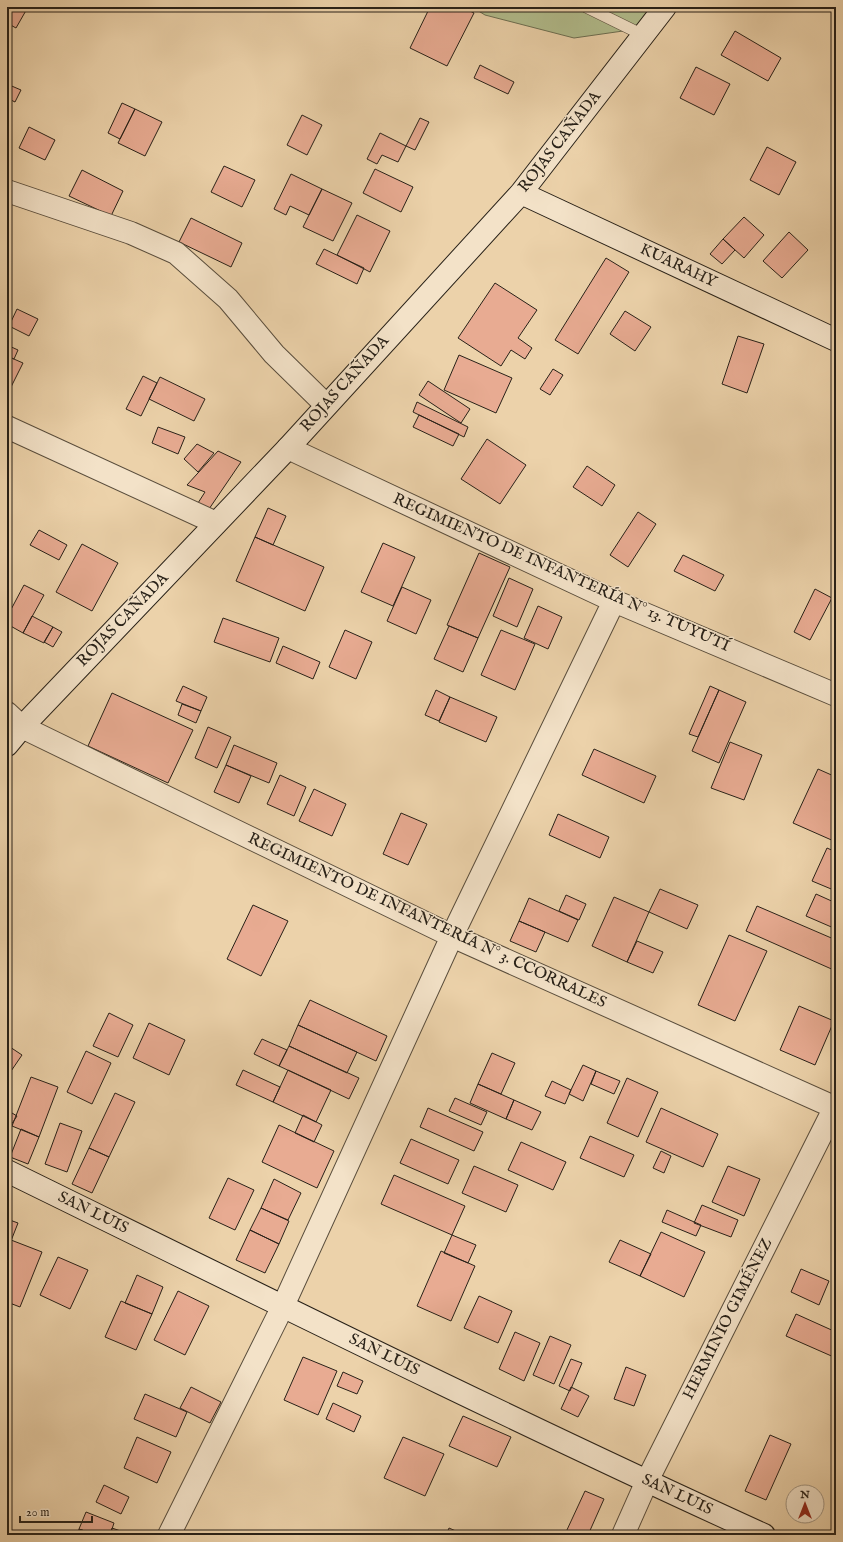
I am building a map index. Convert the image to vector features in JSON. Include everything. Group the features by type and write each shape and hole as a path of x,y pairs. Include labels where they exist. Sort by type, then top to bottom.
{"street":[{"name":"ROJAS CAÑADA","path":"7,745 14,720 216,523 288,448 521,193 665,7"},
{"path":"7,191 131,233 176,253 228,299 274,354 326,405"},
{"name":"KUARAHY","path":"521,193 836,340"},
{"path":"7,427 216,523"},
{"name":"REGIMIENTO DE INFANTERÍA N° 13. TUYUTÍ","path":"288,448 614,601 836,694"},
{"path":"169,1535 283,1306 452,936 614,601"},
{"name":"REGIMIENTO DE INFANTERÍA N° 3. CCORRALES","path":"14,720 452,936 836,1107"},
{"name":"HERMINIO GIMÉNEZ","path":"623,1535 647,1481 836,1107"},
{"name":"SAN LUIS","path":"7,1171 283,1306 647,1481 764,1535"}],"lane":[{"path":"586,7 643,35"}],"green space":[{"path":"472,7 673,7 637,29 574,38 485,15"}],"building":[{"path":"7,7 28,7 16,28 7,23"},
{"path":"430,7 462,7 474,13 447,66 410,48"},
{"path":"735,31 781,58 768,81 721,55"},
{"path":"480,65 514,82 508,94 474,78"},
{"path":"696,67 730,84 714,115 680,98"},
{"path":"7,84 21,90 15,102 7,98"},
{"path":"122,103 135,109 120,139 108,133"},
{"path":"135,109 162,122 145,156 118,143"},
{"path":"302,115 322,125 307,155 287,145"},
{"path":"420,118 429,122 415,150 406,146"},
{"path":"29,127 55,140 45,160 19,148"},
{"path":"380,133 406,146 398,162 382,155 377,164 367,159"},
{"path":"767,147 796,162 779,195 750,180"},
{"path":"224,166 255,180 242,207 211,192"},
{"path":"375,169 413,187 401,212 363,193"},
{"path":"82,170 123,191 111,216 69,196"},
{"path":"291,174 322,189 309,215 290,206 286,215 274,209"},
{"path":"322,189 352,203 333,241 303,227"},
{"path":"357,215 390,231 370,272 337,255"},
{"path":"744,217 764,235 744,258 723,239"},
{"path":"191,218 242,243 231,267 179,242"},
{"path":"789,232 808,250 782,278 763,261"},
{"path":"723,239 735,250 722,264 710,254"},
{"path":"324,249 364,268 357,284 316,264"},
{"path":"606,258 629,272 578,354 555,340"},
{"path":"495,283 537,310 518,338 532,348 525,359 511,350 501,366 458,338"},
{"path":"17,309 38,319 29,336 9,326"},
{"path":"625,311 651,327 635,351 610,334"},
{"path":"738,336 764,344 747,393 722,384"},
{"path":"7,345 18,350 14,359 7,356"},
{"path":"459,355 512,378 496,413 444,390"},
{"path":"7,356 23,363 10,389 7,388"},
{"path":"553,369 563,375 550,395 540,389"},
{"path":"143,376 157,383 141,416 126,409"},
{"path":"160,377 205,399 194,421 149,399"},
{"path":"428,381 470,409 461,423 419,395"},
{"path":"417,402 468,427 464,437 413,412"},
{"path":"419,415 459,434 453,446 413,427"},
{"path":"158,427 185,437 178,454 152,443"},
{"path":"487,439 526,465 500,504 461,479"},
{"path":"197,444 214,453 198,472 184,459"},
{"path":"218,451 241,462 209,509 198,503 205,492 187,485"},
{"path":"587,466 615,485 602,506 573,487"},
{"path":"268,508 286,516 273,545 255,537"},
{"path":"638,512 656,524 628,567 610,555"},
{"path":"39,530 67,545 59,560 30,545"},
{"path":"255,537 324,567 305,611 236,581"},
{"path":"383,543 415,557 393,606 361,592"},
{"path":"82,544 118,563 92,611 56,592"},
{"path":"479,553 510,567 478,638 447,625"},
{"path":"683,555 724,575 715,591 674,571"},
{"path":"509,578 533,589 517,627 493,616"},
{"path":"24,585 44,595 23,633 7,624 7,617"},
{"path":"402,587 431,600 416,634 387,621"},
{"path":"815,589 832,598 810,640 794,632"},
{"path":"538,606 562,617 548,649 524,638"},
{"path":"32,616 53,627 44,643 23,633"},
{"path":"223,618 279,638 270,662 214,642"},
{"path":"449,626 478,638 463,672 434,659"},
{"path":"53,627 62,632 53,647 44,642"},
{"path":"345,630 372,642 356,679 329,667"},
{"path":"501,630 535,644 515,690 481,675"},
{"path":"283,646 320,662 313,679 276,663"},
{"path":"183,686 207,697 201,711 176,701"},
{"path":"710,686 719,690 698,737 689,734"},
{"path":"436,690 450,697 439,721 425,715"},
{"path":"719,690 746,702 719,763 692,751"},
{"path":"112,693 193,730 168,783 88,746"},
{"path":"450,697 497,717 486,742 439,722"},
{"path":"182,704 201,711 196,723 178,715"},
{"path":"208,727 231,737 217,768 195,758"},
{"path":"730,742 762,755 744,800 711,788"},
{"path":"234,745 277,763 269,783 226,765"},
{"path":"594,749 656,776 644,803 582,775"},
{"path":"226,765 251,776 239,803 214,792"},
{"path":"818,769 836,777 836,842 793,823"},
{"path":"280,775 306,787 294,816 267,804"},
{"path":"314,789 346,804 332,836 299,821"},
{"path":"401,813 427,824 408,865 383,854"},
{"path":"558,814 609,837 600,858 549,835"},
{"path":"827,848 836,852 836,891 812,881"},
{"path":"660,889 698,905 687,929 649,912"},
{"path":"816,894 836,903 836,929 806,916"},
{"path":"566,895 586,904 579,920 559,911"},
{"path":"614,897 649,912 627,962 592,946"},
{"path":"529,898 578,920 568,942 519,921"},
{"path":"253,905 288,921 261,976 227,959"},
{"path":"757,906 836,940 836,971 746,931"},
{"path":"519,921 545,932 536,952 510,941"},
{"path":"729,935 767,951 735,1021 698,1005"},
{"path":"637,941 663,952 653,973 627,962"},
{"path":"310,1000 387,1036 376,1061 298,1025"},
{"path":"799,1006 834,1021 815,1065 780,1050"},
{"path":"109,1013 133,1025 118,1057 93,1046"},
{"path":"149,1023 185,1040 169,1075 133,1058"},
{"path":"298,1025 357,1052 347,1073 289,1046"},
{"path":"262,1039 287,1050 279,1066 254,1054"},
{"path":"7,1045 22,1055 7,1077"},
{"path":"289,1046 359,1078 349,1099 279,1066"},
{"path":"86,1051 111,1063 92,1104 67,1092"},
{"path":"492,1053 515,1063 501,1094 478,1084"},
{"path":"583,1065 596,1071 583,1101 569,1094"},
{"path":"243,1070 280,1087 273,1102 236,1085"},
{"path":"288,1070 331,1090 316,1122 273,1102"},
{"path":"596,1071 620,1081 614,1094 591,1084"},
{"path":"31,1077 58,1087 39,1137 12,1126"},
{"path":"627,1078 658,1092 638,1137 607,1123"},
{"path":"552,1081 571,1090 565,1104 545,1096"},
{"path":"478,1084 514,1100 506,1119 470,1103"},
{"path":"115,1093 135,1102 109,1157 89,1148"},
{"path":"455,1098 487,1112 481,1125 449,1111"},
{"path":"514,1100 541,1112 532,1130 506,1119"},
{"path":"428,1108 483,1132 474,1151 420,1127"},
{"path":"661,1108 718,1134 703,1167 646,1142"},
{"path":"7,1110 17,1116 7,1131"},
{"path":"303,1115 322,1125 314,1142 295,1133"},
{"path":"60,1123 82,1131 67,1172 45,1164"},
{"path":"279,1125 334,1151 317,1188 262,1162"},
{"path":"21,1129 39,1137 28,1164 10,1157"},
{"path":"590,1136 634,1155 624,1177 580,1158"},
{"path":"411,1139 459,1160 448,1184 400,1163"},
{"path":"521,1142 566,1162 553,1190 508,1170"},
{"path":"89,1148 109,1157 92,1193 72,1184"},
{"path":"661,1151 671,1156 664,1173 653,1168"},
{"path":"474,1166 518,1185 506,1212 462,1193"},
{"path":"728,1166 760,1179 744,1216 712,1202"},
{"path":"394,1175 465,1206 452,1235 381,1204"},
{"path":"228,1178 254,1190 235,1230 209,1218"},
{"path":"274,1179 301,1193 288,1220 261,1208"},
{"path":"702,1205 738,1220 731,1237 694,1223"},
{"path":"261,1208 289,1221 279,1244 250,1230"},
{"path":"667,1210 701,1225 696,1236 662,1222"},
{"path":"7,1219 18,1223 7,1251"},
{"path":"250,1230 279,1244 265,1273 236,1260"},
{"path":"661,1232 705,1252 684,1297 640,1276"},
{"path":"452,1235 476,1245 468,1263 444,1253"},
{"path":"11,1240 42,1252 20,1307 7,1302 7,1251"},
{"path":"620,1240 651,1254 640,1276 609,1262"},
{"path":"441,1251 475,1266 451,1321 417,1306"},
{"path":"58,1257 88,1270 70,1309 40,1295"},
{"path":"801,1269 829,1281 819,1305 791,1292"},
{"path":"137,1275 163,1287 152,1314 125,1303"},
{"path":"178,1291 209,1306 185,1355 154,1340"},
{"path":"479,1296 512,1311 498,1343 464,1328"},
{"path":"121,1301 152,1314 136,1350 105,1337"},
{"path":"796,1314 836,1332 836,1358 786,1336"},
{"path":"515,1332 540,1343 524,1381 499,1369"},
{"path":"550,1336 571,1345 554,1384 533,1375"},
{"path":"303,1357 337,1371 318,1415 284,1400"},
{"path":"571,1359 582,1363 570,1391 559,1386"},
{"path":"626,1367 646,1375 634,1406 614,1399"},
{"path":"343,1372 363,1381 357,1394 337,1386"},
{"path":"191,1387 221,1402 210,1423 180,1408"},
{"path":"571,1387 589,1396 578,1417 561,1409"},
{"path":"145,1394 187,1412 176,1437 134,1419"},
{"path":"333,1403 361,1416 354,1432 326,1419"},
{"path":"463,1416 511,1437 497,1467 449,1446"},
{"path":"770,1435 791,1444 766,1500 745,1491"},
{"path":"137,1437 171,1452 157,1483 124,1468"},
{"path":"403,1437 444,1454 425,1496 384,1478"},
{"path":"104,1485 129,1497 121,1514 96,1502"},
{"path":"585,1491 604,1499 588,1535 574,1535 566,1532"},
{"path":"86,1512 114,1523 110,1535 97,1535 79,1529"},
{"path":"112,1528 129,1534 129,1535 110,1535"},
{"path":"449,1528 465,1535 446,1535"},
{"path":"79,1529 97,1535 77,1535"}]}
